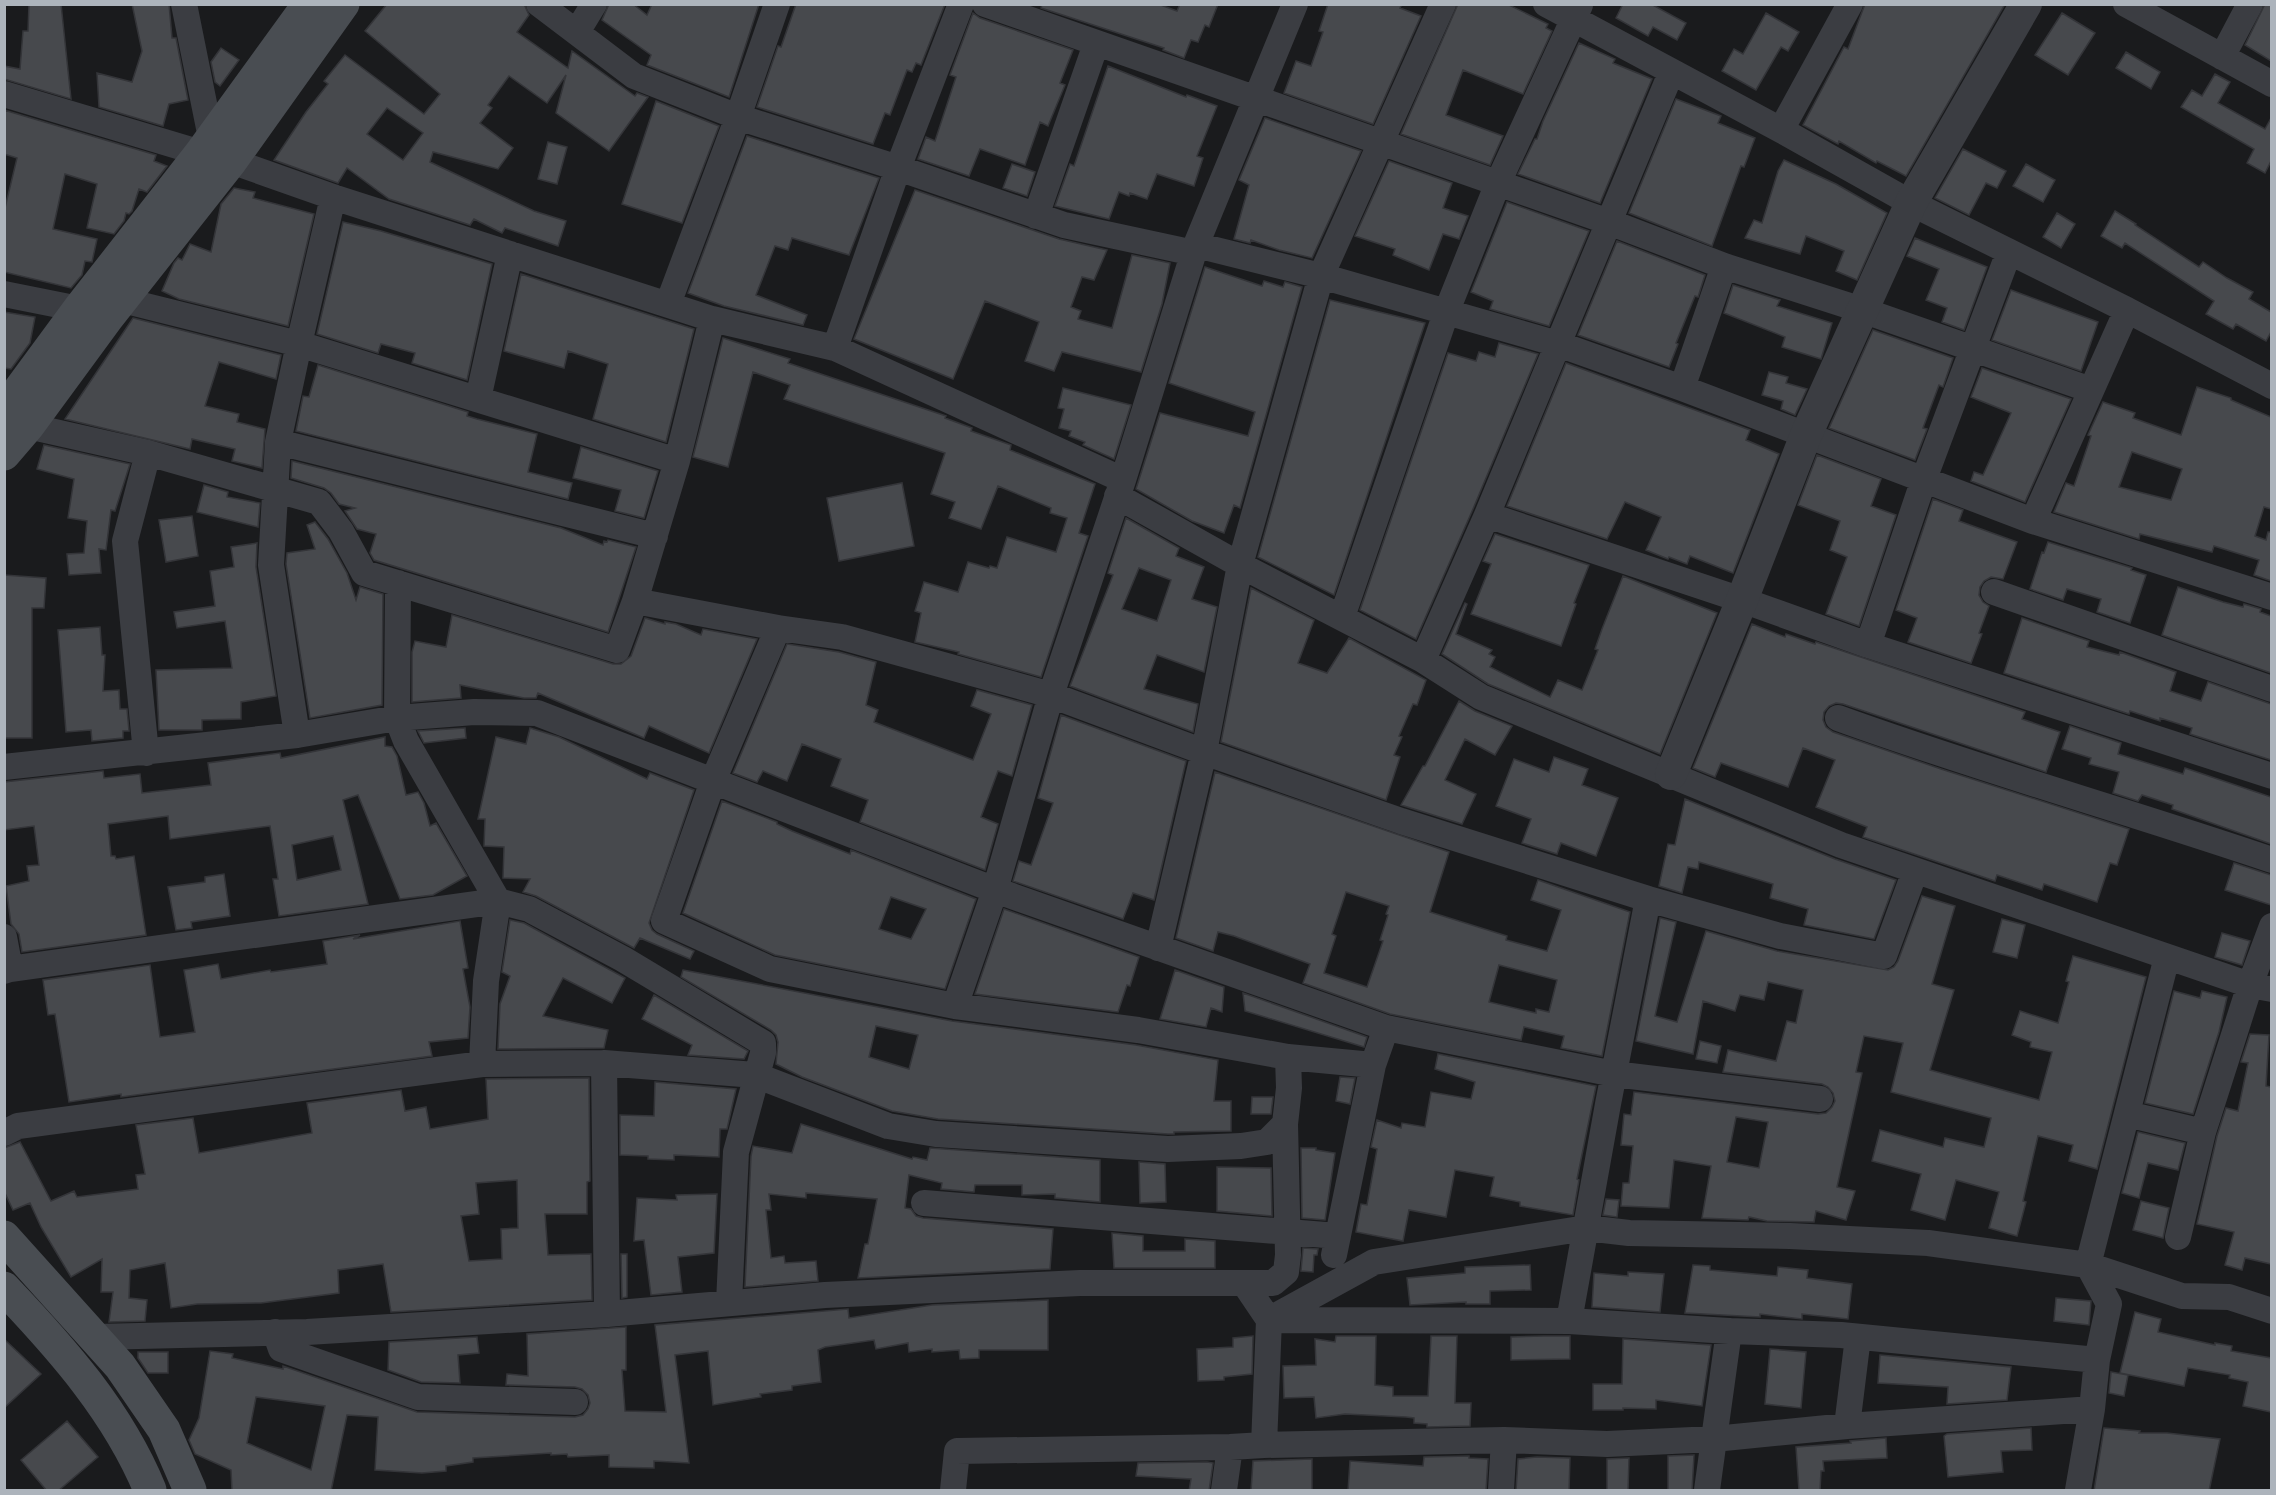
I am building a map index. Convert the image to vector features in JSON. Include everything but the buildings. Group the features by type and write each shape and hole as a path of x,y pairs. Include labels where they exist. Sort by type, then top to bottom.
{"main road":[{"path":"16,419 122,300 214,151 309,4"},
{"path":"4,454 16,419 79,309 343,4"},
{"path":"4,1238 120,1366 164,1430 190,1491"},
{"path":"4,1288 87,1382 130,1448 150,1491"}],"street":[{"path":"184,4 214,151"},
{"path":"539,4 634,76 738,117 898,168 1064,225 1195,249 1321,276 1558,344 1682,388 2033,521 2271,597"},
{"path":"577,32 594,4"},
{"path":"668,304 738,117 777,4"},
{"path":"835,348 898,168 961,4"},
{"path":"985,4 1380,144 1609,222 1724,266 1862,310 2091,390"},
{"path":"956,1006 995,890 1052,695 1195,249 1295,4"},
{"path":"1158,948 1204,752 1240,565 1321,276 1443,4"},
{"path":"1546,4 1577,12 1671,73 1781,130 1911,203 2127,310 2271,386"},
{"path":"1781,130 1850,4"},
{"path":"1671,774 1806,435 1911,203 2026,4"},
{"path":"2126,4 2271,84"},
{"path":"2222,57 2250,4"},
{"path":"1342,616 1446,313 1498,183 1577,12"},
{"path":"1036,216 1096,44"},
{"path":"1423,660 1487,515 1671,73"},
{"path":"4,94 214,151 333,197 712,319 835,348 1120,488 1240,565 1423,660 1482,697 1841,844 2167,957 2261,987"},
{"path":"297,735 272,565 278,442 333,197"},
{"path":"1868,645 1923,479 2008,252"},
{"path":"478,399 510,254"},
{"path":"1682,388 1724,266"},
{"path":"4,294 79,309"},
{"path":"122,300 299,344 677,461"},
{"path":"2033,521 2127,310"},
{"path":"16,419 148,453 319,502 341,531 364,573 617,650 635,601 677,461 712,319"},
{"path":"278,442 655,536"},
{"path":"146,753 124,541 148,453"},
{"path":"1487,515 1742,600 1868,645 2271,776"},
{"path":"398,583 397,718 406,741 498,901 486,981 482,1064"},
{"path":"1994,592 2271,689"},
{"path":"635,601 778,628 842,637 1052,695 1204,752 1401,821 1648,899 1780,936 1884,956 1915,871"},
{"path":"778,628 713,781 664,921 770,969 956,1006 1138,1030 1288,1057 1373,1065"},
{"path":"4,767 297,735 397,718 474,712 537,713 995,890 1386,1028 1614,1074 1820,1099"},
{"path":"1838,718 1956,760 2176,827 2271,860"},
{"path":"1569,1321 1648,899"},
{"path":"4,937 7,970 498,901 529,909 623,959 763,1043 763,1053 755,1075 736,1152 729,1303"},
{"path":"2178,1237 2203,1132 2261,987 2271,926"},
{"path":"2078,1491 2092,1409 2097,1360 2109,1304 2088,1265 2167,957"},
{"path":"924,1203 1286,1233 1336,1246 1373,1065 1386,1028"},
{"path":"96,1337 275,1332 606,1314 825,1294 1080,1283 1273,1282 1286,1272 1288,1255 1285,1124 1289,1088 1288,1057"},
{"path":"4,1133 18,1126 482,1064 604,1064 755,1075 888,1126 936,1134 1168,1149 1241,1146 1267,1142 1285,1124"},
{"path":"604,1064 606,1314"},
{"path":"2127,1114 2203,1132"},
{"path":"1269,1320 1374,1262 1585,1233 1790,1236 1928,1243 2088,1265 2182,1296 2229,1298 2271,1311"},
{"path":"1244,1283 1269,1320 1264,1445"},
{"path":"1269,1320 1569,1321 1858,1337 2097,1360"},
{"path":"1707,1491 1729,1331"},
{"path":"275,1332 281,1348 418,1396 575,1402"},
{"path":"1847,1426 1858,1337"},
{"path":"953,1491 957,1451 1504,1440 1607,1444 1714,1439 1847,1426 2092,1409"},
{"path":"1501,1491 1504,1440"},
{"path":"1224,1491 1230,1447"}]}
